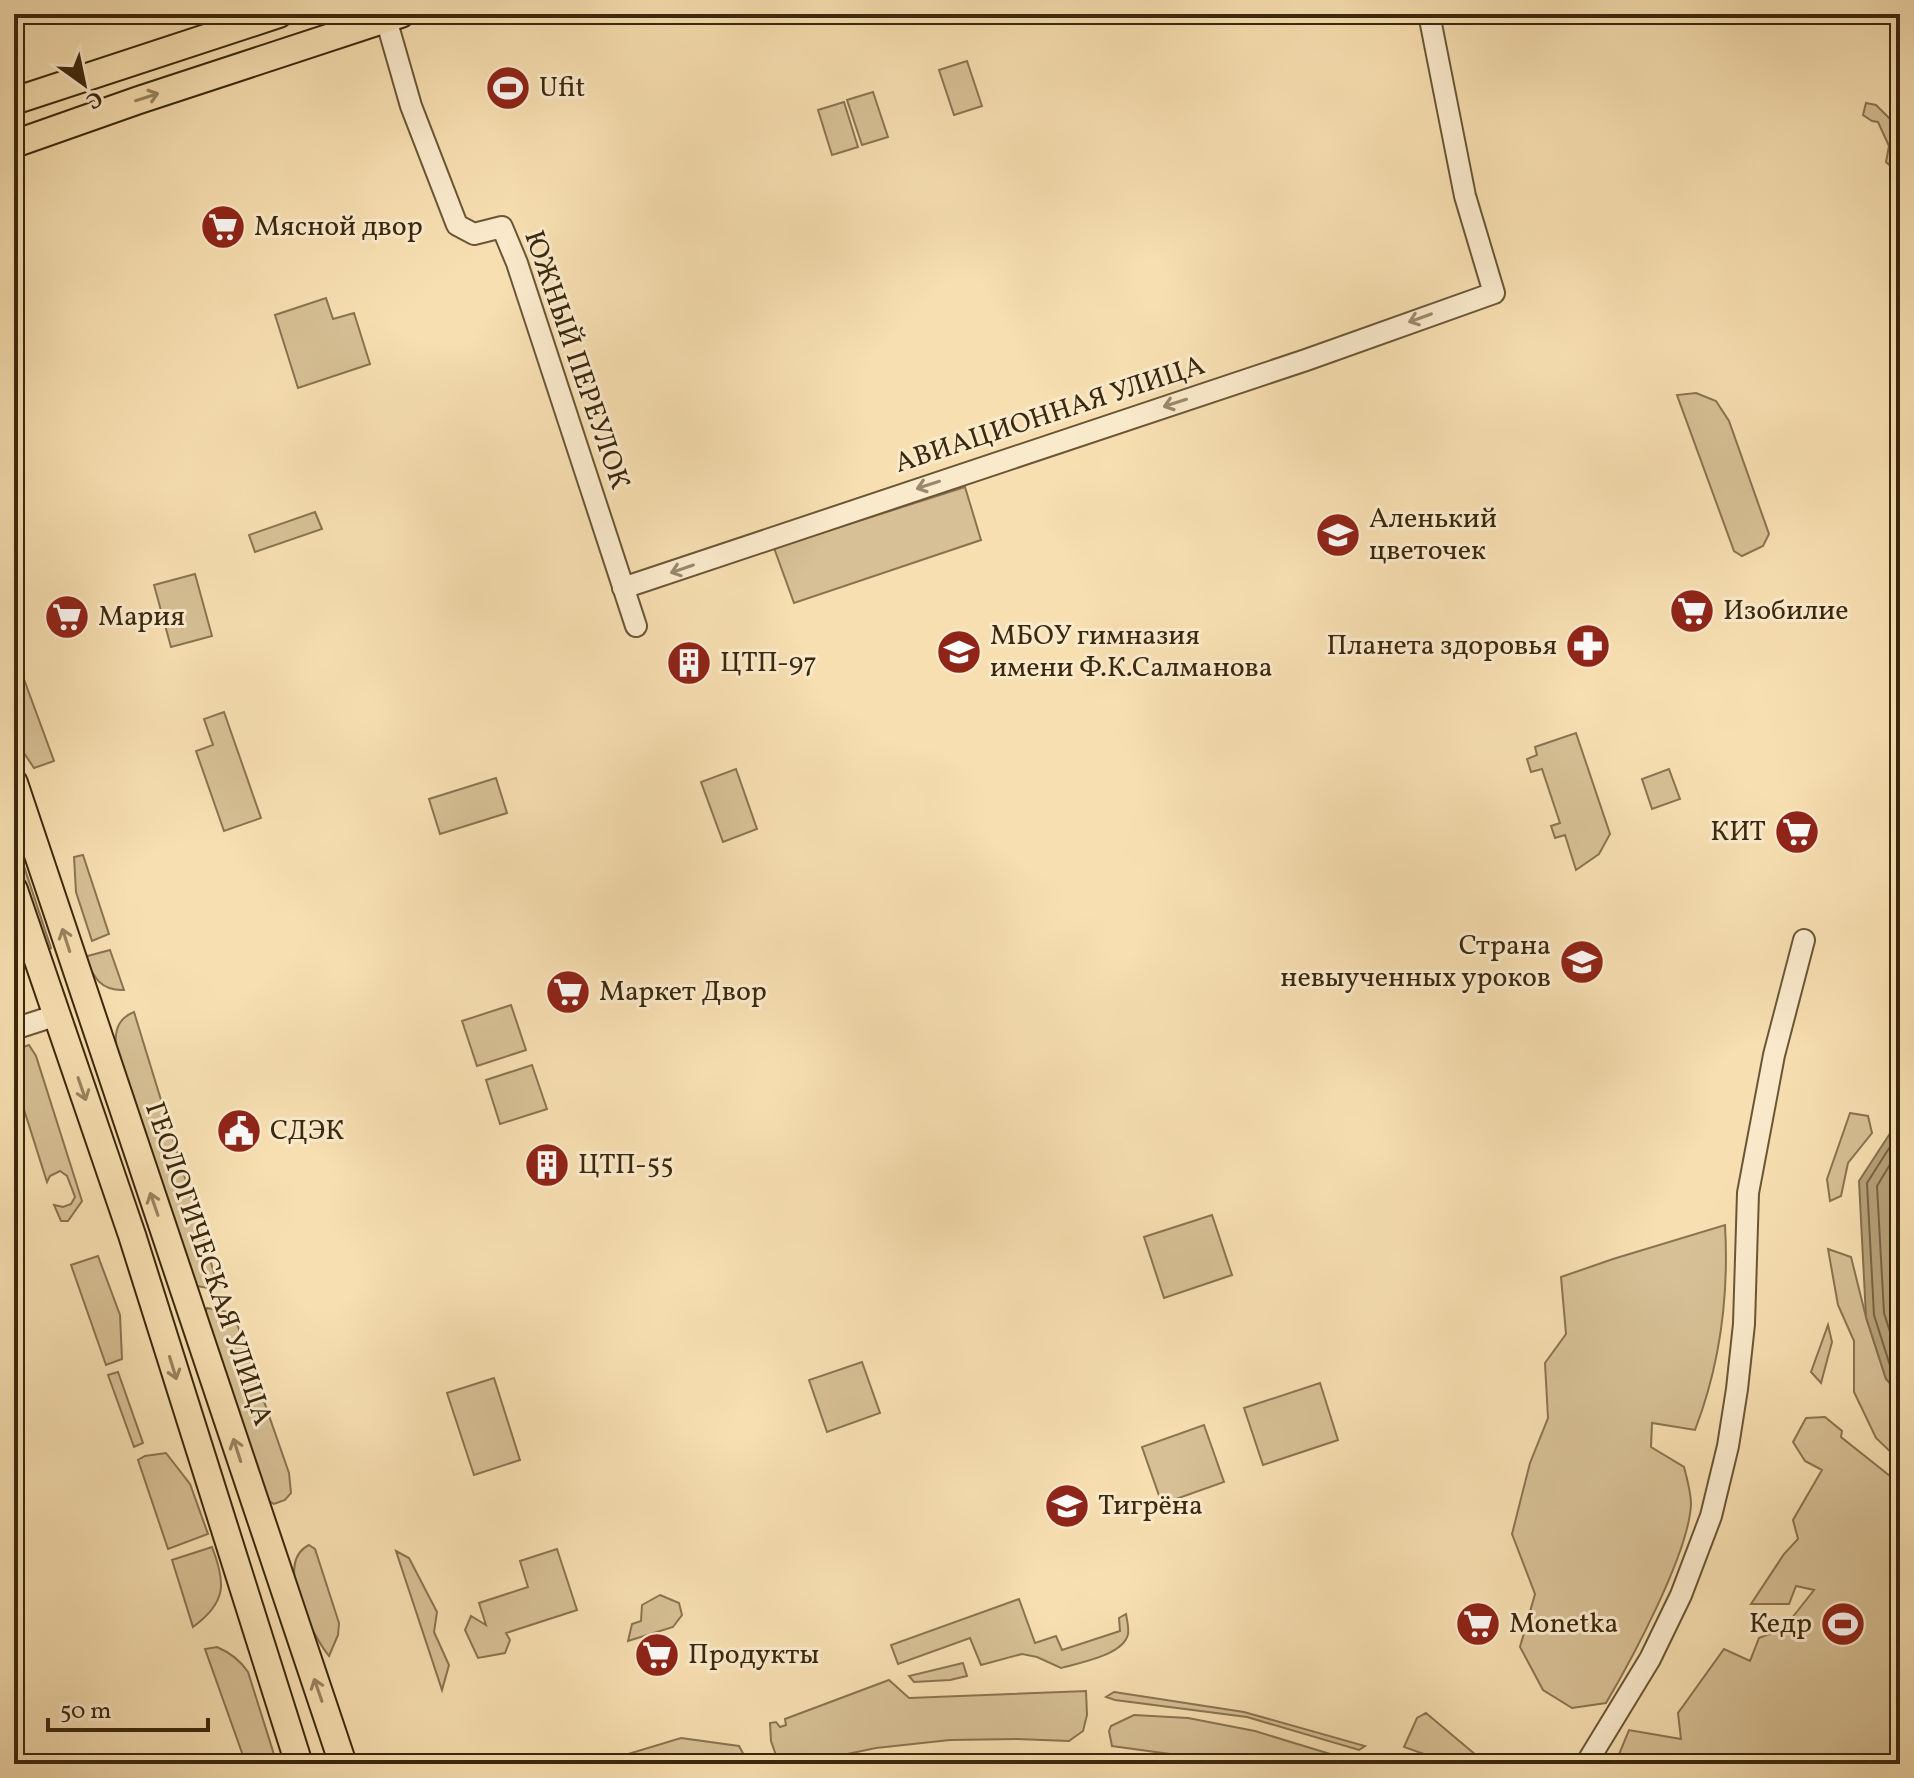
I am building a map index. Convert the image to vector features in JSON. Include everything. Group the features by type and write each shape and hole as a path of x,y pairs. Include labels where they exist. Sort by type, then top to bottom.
{"main road":[{"path":"14,101 279,14"},
{"path":"14,144 394,16"},
{"name":"ГЕОЛОГИЧЕСКАЯ УЛИЦА","path":"14,783 343,1764"},
{"path":"14,890 132,1235 299,1764"}],"street":[{"name":"АВИАЦИОННАЯ УЛИЦА","path":"623,588 1306,360 1494,293 1465,196 1429,14"},
{"name":"ЮЖНЫЙ ПЕРЕУЛОК","path":"394,16 411,106 457,225 474,234 502,227 517,263 636,626"},
{"path":"1586,1764 1650,1659 1681,1595 1711,1516 1728,1446 1737,1389 1744,1324 1748,1193 1774,1055 1804,940"},
{"path":"14,1029 57,1015"}],"shaded area":[{"path":"967,61 982,106 954,115 939,70"},
{"path":"873,92 888,137 862,145 847,100"},
{"path":"844,102 858,147 832,155 818,110"},
{"path":"1866,103 1876,105 1892,121 1894,143 1900,147 1900,166 1894,169 1886,162 1889,146 1878,122 1863,115"},
{"path":"326,298 333,319 354,313 370,364 298,388 275,315"},
{"path":"1696,393 1716,401 1729,421 1769,534 1763,546 1742,556 1734,551 1677,395"},
{"path":"965,487 981,540 794,603 774,548"},
{"path":"315,512 322,529 255,552 249,535"},
{"path":"195,574 212,636 171,647 154,585"},
{"path":"18,663 54,761 34,768 14,738 14,664"},
{"path":"224,712 261,818 224,831 196,751 213,745 204,719"},
{"path":"1576,733 1610,834 1599,854 1576,870 1565,835 1555,838 1551,826 1560,823 1542,769 1531,772 1527,759 1537,755 1535,747"},
{"path":"736,769 757,829 723,842 701,782"},
{"path":"1669,769 1680,799 1652,809 1642,779"},
{"path":"496,778 507,813 440,834 429,799"},
{"path":"14,836 51,948 46,951 14,855"},
{"path":"83,855 109,934 92,941 76,892 74,857"},
{"path":"110,950 124,990 103,985 84,957"},
{"path":"511,1005 526,1050 477,1066 462,1021"},
{"path":"134,1012 219,1286 197,1286 191,1277 118,1058 116,1038 119,1025"},
{"path":"29,1045 36,1056 82,1201 68,1221 61,1221 54,1205 63,1207 71,1204 75,1197 67,1176 60,1171 50,1176 47,1182 14,1078 14,1050"},
{"path":"532,1065 547,1109 500,1124 486,1080"},
{"path":"1850,1113 1868,1116 1872,1133 1848,1163 1841,1196 1830,1201 1827,1179"},
{"path":"1212,1215 1232,1275 1164,1298 1144,1237"},
{"path":"1725,1225 1726,1277 1721,1329 1711,1380 1695,1430 1652,1423 1651,1447 1684,1467 1689,1486 1691,1504 1681,1550 1644,1634 1606,1703 1572,1708 1543,1690 1520,1647 1535,1594 1512,1534 1530,1463 1548,1418 1545,1363 1566,1334 1561,1277"},
{"path":"1828,1249 1851,1257 1886,1379 1900,1394 1900,1461 1876,1438 1854,1392 1854,1341 1838,1305"},
{"path":"98,1256 120,1315 122,1359 106,1365 71,1265"},
{"path":"207,1308 228,1312 236,1321 289,1473 291,1493 285,1500 274,1504 267,1500 204,1315"},
{"path":"1828,1325 1832,1342 1821,1383 1811,1372"},
{"path":"862,1362 880,1413 827,1432 809,1380"},
{"path":"118,1372 143,1443 134,1447 108,1375"},
{"path":"494,1378 520,1460 474,1475 447,1393"},
{"path":"1320,1383 1338,1440 1263,1465 1244,1408"},
{"name":"Кедр","path":"1825,1417 1842,1431 1841,1437 1900,1484 1900,1764 1615,1764 1629,1730 1681,1739 1678,1713 1724,1649 1750,1661 1759,1638 1784,1628 1814,1590 1796,1586 1789,1604 1751,1604 1784,1554 1798,1539 1793,1520 1822,1470 1805,1461 1793,1442 1806,1418"},
{"path":"1204,1425 1224,1482 1162,1504 1142,1447"},
{"path":"166,1453 190,1484 208,1534 168,1549 138,1460"},
{"path":"309,1545 315,1549 339,1623 338,1635 329,1656 306,1616 295,1582 299,1554"},
{"path":"212,1547 220,1571 218,1600 193,1627 172,1560"},
{"path":"557,1549 577,1610 506,1633 510,1640 505,1653 478,1658 465,1630 471,1616 486,1625 479,1603 528,1587 520,1561"},
{"path":"396,1551 409,1558 437,1612 434,1632 449,1665 442,1690"},
{"path":"660,1595 679,1603 682,1615 673,1627 628,1641 632,1624 641,1621 642,1605"},
{"path":"1019,1599 1035,1643 1056,1636 1062,1650 1120,1631 1119,1618 1126,1614 1128,1634 1125,1641 1110,1653 1061,1668 1022,1654 981,1665 970,1638 898,1664 891,1645"},
{"path":"217,1647 235,1657 248,1672 277,1764 246,1764 205,1649"},
{"path":"963,1663 967,1676 914,1682 909,1676"},
{"path":"889,1680 909,1698 1086,1691 1087,1715 1083,1731 1069,1741 950,1740 876,1748 804,1763 779,1764 771,1741 770,1723 776,1722 780,1727 786,1725 785,1719"},
{"path":"1114,1692 1244,1712 1365,1746 1359,1750 1247,1717 1106,1697"},
{"path":"1426,1713 1485,1764 1452,1764 1404,1747 1417,1718"},
{"path":"1134,1715 1188,1718 1255,1731 1363,1764 1243,1764 1112,1746 1111,1726"},
{"path":"681,1738 739,1746 745,1757 744,1764 595,1764"}],"water":[{"path":"1900,1118 1900,1394 1886,1379 1866,1317 1859,1181"}],"place":[{"name":"Ufit","path":"508,88"},
{"name":"Мясной двор","path":"223,227"},
{"name":"Аленький цветочек","path":"1338,535"},
{"name":"Изобилие","path":"1692,611"},
{"name":"Мария","path":"67,617"},
{"name":"Планета здоровья","path":"1588,646"},
{"name":"МБОУ гимназия имени Ф.К.Салманова","path":"959,652"},
{"name":"ЦТП-97","path":"689,663"},
{"name":"КИТ","path":"1797,832"},
{"name":"Страна невыученных уроков","path":"1582,962"},
{"name":"Маркет Двор","path":"568,992"},
{"name":"СДЭК","path":"239,1131"},
{"name":"ЦТП-55","path":"547,1165"},
{"name":"Тигрёна","path":"1067,1506"},
{"name":"Monetka","path":"1478,1624"},
{"name":"Кедр","path":"1843,1624"},
{"name":"Продукты","path":"657,1655"}]}
